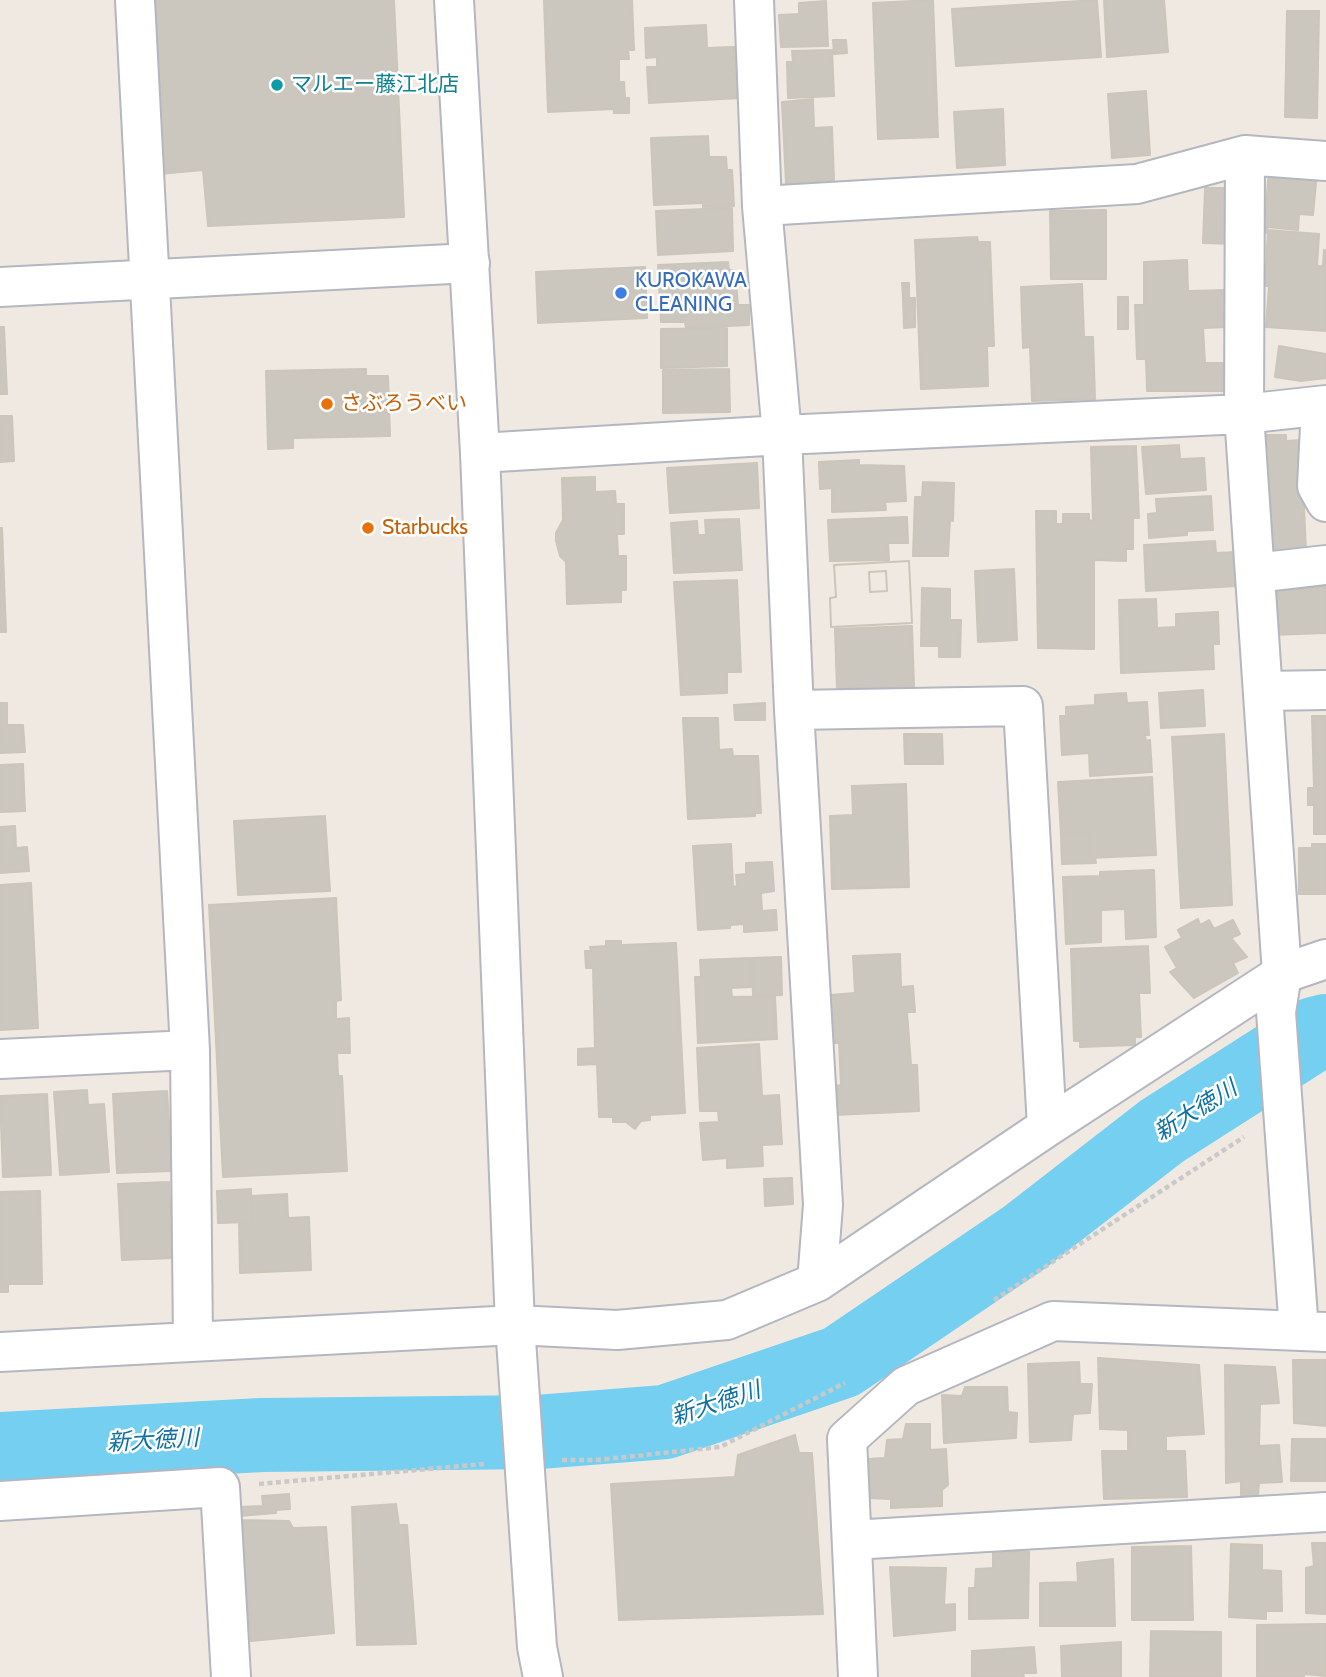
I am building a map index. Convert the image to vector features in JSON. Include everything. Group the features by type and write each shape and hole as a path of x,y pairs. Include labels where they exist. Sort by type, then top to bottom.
{"street":[{"path":"135,0 190,1050 193,1341"},
{"path":"454,0 480,453 515,1325 537,1647 543,1677"},
{"path":"754,0 762,206 782,435 794,710 823,1205 817,1282"},
{"path":"762,206 1137,184 1245,155 1326,161"},
{"path":"858,1677 848,1439 906,1386 1053,1321 1312,1332 1284,1111 1276,1012 1282,974 1244,414 1245,155"},
{"path":"0,287 470,263"},
{"path":"480,453 782,435 1244,414 1323,406 1317,485 1326,502"},
{"path":"1255,573 1326,565"},
{"path":"1263,691 1326,690"},
{"path":"794,710 1023,706 1047,1127"},
{"path":"0,1352 515,1325 617,1330 727,1320 817,1282 1047,1127 1282,974 1326,959"},
{"path":"0,1059 190,1050"},
{"path":"0,1501 220,1487 231,1677"},
{"path":"852,1539 1326,1512"}],"path":[{"path":"989,1303 1284,1111"},
{"path":"220,1487 525,1460 597,1460 720,1447 846,1382"}],"building":[{"name":"マルエー藤江北店","path":"153,0 394,0 404,217 208,226 203,170 159,174"},
{"path":"544,0 632,0 634,50 628,50 629,59 619,59 619,82 624,82 625,98 629,98 629,113 614,113 614,109 548,112"},
{"path":"933,0 938,137 878,139 873,3"},
{"path":"1097,0 1101,57 956,66 952,9"},
{"path":"1104,0 1164,0 1168,52 1107,57"},
{"path":"826,1 828,46 781,47 779,15 799,14 799,3"},
{"path":"1287,11 1319,11 1317,118 1285,117"},
{"path":"706,25 707,48 734,47 734,56 738,56 740,98 649,103 647,67 657,67 657,57 646,58 645,28"},
{"path":"833,40 846,40 847,53 834,54"},
{"path":"832,50 834,96 788,98 787,62 793,62 792,51"},
{"path":"1146,91 1150,155 1112,158 1108,94"},
{"path":"813,99 814,128 832,127 834,180 786,183 782,102"},
{"path":"1003,109 1005,165 957,168 954,112"},
{"path":"708,136 709,157 726,157 727,170 732,170 734,206 703,207 703,203 654,205 651,138"},
{"path":"1269,169 1317,173 1313,215 1299,214 1298,230 1267,227 1266,233 1264,232"},
{"path":"1205,188 1233,188 1233,244 1203,243"},
{"path":"732,208 733,251 658,255 656,211"},
{"path":"1106,210 1106,279 1051,279 1050,211"},
{"path":"1268,230 1319,234 1317,266 1323,266 1326,250 1326,331 1266,327 1269,286 1265,286"},
{"path":"977,237 978,242 990,242 994,346 987,346 988,386 921,389 915,240"},
{"path":"1187,260 1188,291 1229,290 1229,327 1203,328 1205,363 1236,363 1235,391 1147,391 1146,359 1137,359 1135,305 1144,305 1144,262"},
{"path":"728,262 729,270 735,270 738,305 749,305 749,325 686,328 685,322 661,322 658,265"},
{"path":"645,267 647,318 538,323 536,272"},
{"path":"902,283 909,283 909,298 903,298"},
{"path":"1082,284 1084,337 1093,337 1095,399 1032,401 1030,347 1023,348 1021,287"},
{"path":"1118,297 1128,297 1128,329 1118,329"},
{"path":"903,298 915,298 915,327 904,328"},
{"path":"0,327 4,327 7,394 0,394"},
{"path":"727,328 727,366 661,368 661,329"},
{"path":"1279,346 1326,354 1326,378 1301,381 1275,377"},
{"path":"366,369 366,376 388,376 390,436 293,438 293,448 268,449 266,371"},
{"path":"729,369 730,412 663,413 663,370"},
{"path":"0,416 12,416 14,461 0,462"},
{"path":"1263,435 1286,435 1286,441 1301,440 1306,552 1268,554"},
{"path":"1179,445 1180,459 1204,458 1206,490 1146,494 1142,447"},
{"path":"1136,446 1139,518 1133,518 1133,549 1126,549 1126,561 1094,560 1094,649 1038,648 1036,511 1056,511 1056,524 1063,524 1063,514 1089,514 1089,520 1093,521 1091,447"},
{"path":"859,460 859,465 904,466 906,501 885,502 886,510 832,512 832,488 820,489 819,462"},
{"path":"757,463 759,508 670,513 667,468"},
{"path":"595,477 595,492 615,491 616,504 624,504 624,534 617,534 618,556 626,556 626,590 621,590 621,602 567,604 566,562 560,556 556,541 556,533 563,520 562,478"},
{"path":"923,482 954,483 953,521 950,520 948,556 913,556 915,497 922,497"},
{"path":"1211,496 1213,530 1187,531 1187,535 1149,538 1148,514 1157,513 1156,499"},
{"path":"907,517 908,543 888,543 889,560 830,561 828,520"},
{"path":"739,519 742,570 674,573 671,523 697,521 698,535 706,535 705,520"},
{"path":"2,528 6,632 0,632"},
{"path":"1215,541 1216,553 1236,552 1238,586 1146,591 1144,545"},
{"path":"909,561 912,623 831,627 830,598 836,597 834,565","holes":["886,571 887,591 870,592 869,572"]},
{"path":"909,561 912,623 831,627 830,598 836,597 834,565"},
{"path":"1014,569 1017,640 978,642 975,571"},
{"path":"886,571 887,591 870,592 869,572"},
{"path":"737,580 741,672 727,672 727,693 681,695 674,582"},
{"path":"1326,587 1326,633 1271,635 1269,590"},
{"path":"922,588 950,589 950,620 961,620 960,657 939,657 939,646 921,646"},
{"path":"1156,599 1157,628 1176,627 1176,614 1218,612 1219,644 1213,644 1214,669 1121,673 1119,600"},
{"path":"912,626 914,687 837,689 835,629"},
{"path":"1203,690 1205,726 1161,728 1159,693"},
{"path":"1126,693 1127,703 1147,702 1149,735 1145,735 1146,741 1150,740 1152,772 1090,776 1089,753 1062,755 1060,716 1066,716 1066,707 1095,705 1095,695"},
{"path":"0,703 7,703 7,725 23,725 25,752 0,753"},
{"path":"765,703 765,720 735,720 734,705"},
{"path":"1312,716 1326,716 1326,834 1314,834 1314,805 1308,805 1308,788 1314,788"},
{"path":"683,718 718,718 719,750 732,749 733,756 758,756 761,813 755,813 755,816 688,819"},
{"path":"904,734 942,734 943,764 905,764"},
{"path":"1224,734 1232,905 1181,908 1172,737"},
{"path":"23,764 25,811 0,812 0,765"},
{"path":"1152,777 1156,855 1090,858 1089,833 1061,835 1058,782"},
{"path":"906,784 909,887 832,889 830,816 853,815 852,786"},
{"path":"325,816 330,891 238,895 234,821"},
{"path":"15,826 16,848 27,847 29,871 0,873 0,827"},
{"path":"1089,833 1090,858 1095,858 1096,863 1062,864 1061,835"},
{"path":"731,844 733,887 737,886 736,875 746,874 746,863 772,862 774,891 761,893 762,911 776,910 777,930 744,932 744,924 730,925 730,928 698,930 693,846"},
{"path":"1312,844 1326,844 1326,894 1299,894 1299,848 1312,848"},
{"path":"1154,870 1156,937 1126,939 1125,909 1101,910 1101,942 1066,944 1063,877 1100,876 1100,872"},
{"path":"31,883 38,1028 0,1030 0,885"},
{"path":"336,898 341,1000 336,1001 336,1019 349,1018 350,1053 337,1053 338,1076 342,1076 347,1171 223,1177 209,905"},
{"path":"1198,919 1200,925 1209,920 1214,929 1233,920 1240,934 1231,938 1247,957 1233,963 1238,973 1194,998 1170,972 1177,968 1165,947 1182,938 1178,930"},
{"path":"606,941 621,941 621,945 676,943 685,1113 650,1115 650,1120 641,1121 635,1129 626,1122 613,1122 613,1117 599,1117 597,1064 578,1065 578,1049 595,1048 593,968 586,968 585,951 591,951 590,947 606,946"},
{"path":"1148,946 1150,993 1139,993 1141,1037 1135,1037 1135,1045 1080,1047 1080,1041 1074,1041 1071,949"},
{"path":"900,954 901,987 913,986 915,1012 907,1012 911,1065 917,1065 919,1111 835,1115 833,1086 841,1085 839,1043 832,1043 830,995 855,993 853,956"},
{"path":"781,957 782,995 753,996 752,958"},
{"path":"750,958 751,987 731,988 732,997 775,996 777,1039 698,1043 695,977 701,977 700,960"},
{"path":"759,1044 762,1096 779,1095 782,1144 762,1145 763,1166 727,1168 727,1158 703,1160 700,1123 719,1122 718,1111 700,1111 697,1048"},
{"path":"87,1090 88,1105 104,1104 109,1172 60,1175 54,1092"},
{"path":"167,1091 172,1171 117,1173 113,1094"},
{"path":"47,1094 51,1175 3,1177 0,1096"},
{"path":"792,1178 793,1204 765,1206 764,1179"},
{"path":"169,1182 173,1258 122,1260 118,1184"},
{"path":"251,1189 252,1222 218,1223 217,1191"},
{"path":"40,1191 42,1284 8,1284 8,1292 0,1292 0,1192"},
{"path":"287,1194 288,1218 309,1217 311,1270 240,1273 239,1222 252,1222 251,1196"},
{"path":"1098,1358 1199,1365 1204,1434 1166,1436 1166,1451 1185,1451 1187,1497 1104,1499 1102,1451 1128,1451 1128,1430 1100,1429"},
{"path":"1293,1360 1326,1360 1326,1426 1294,1423"},
{"path":"1079,1362 1080,1384 1092,1384 1090,1413 1073,1414 1071,1440 1030,1442 1028,1364"},
{"path":"1225,1365 1275,1367 1279,1403 1260,1404 1259,1446 1279,1445 1282,1482 1259,1483 1258,1496 1241,1496 1241,1481 1226,1483"},
{"path":"965,1387 1007,1387 1008,1412 1017,1413 1016,1438 944,1443 942,1395 962,1396"},
{"path":"906,1424 930,1424 930,1450 946,1449 948,1485 942,1490 942,1506 891,1508 891,1499 868,1498 867,1459 885,1458 887,1440 903,1439"},
{"path":"795,1435 799,1453 812,1453 823,1614 619,1620 611,1484 735,1477 738,1455"},
{"path":"1292,1439 1326,1439 1326,1481 1291,1481"},
{"path":"289,1494 290,1509 238,1516 238,1507 263,1506 262,1496"},
{"path":"396,1504 399,1525 407,1525 416,1644 357,1645 352,1507"},
{"path":"240,1520 289,1521 293,1528 326,1527 334,1633 251,1641"},
{"path":"1312,1543 1326,1543 1326,1614 1306,1613 1306,1568 1314,1566"},
{"path":"1231,1544 1262,1545 1262,1570 1281,1571 1282,1611 1266,1611 1266,1619 1229,1617"},
{"path":"1191,1546 1193,1620 1132,1620 1132,1547"},
{"path":"993,1551 1029,1552 1028,1618 969,1619 969,1588 975,1588 976,1569 993,1568"},
{"path":"1113,1559 1115,1626 1040,1626 1040,1583 1078,1582 1077,1563"},
{"path":"890,1567 946,1568 944,1605 955,1604 955,1630 894,1636"},
{"path":"1326,1624 1326,1676 1304,1674 1304,1677 1257,1677 1257,1625"},
{"path":"1151,1631 1221,1632 1221,1677 1150,1677"},
{"path":"1121,1642 1121,1677 1062,1677 1061,1646"},
{"path":"1034,1647 1036,1673 1023,1673 1024,1677 972,1677 972,1651"}],"waterway":[{"name":"新大徳川","path":"0,1449 262,1435 538,1432 665,1422 841,1362 1024,1238 1162,1131 1314,1034 1326,1031"}],"place":[{"name":"マルエー藤江北店","path":"277,85"},
{"name":"KUROKAWA CLEANING","path":"621,293"},
{"name":"さぶろうべい","path":"327,404"},
{"name":"Starbucks","path":"368,528"}]}
